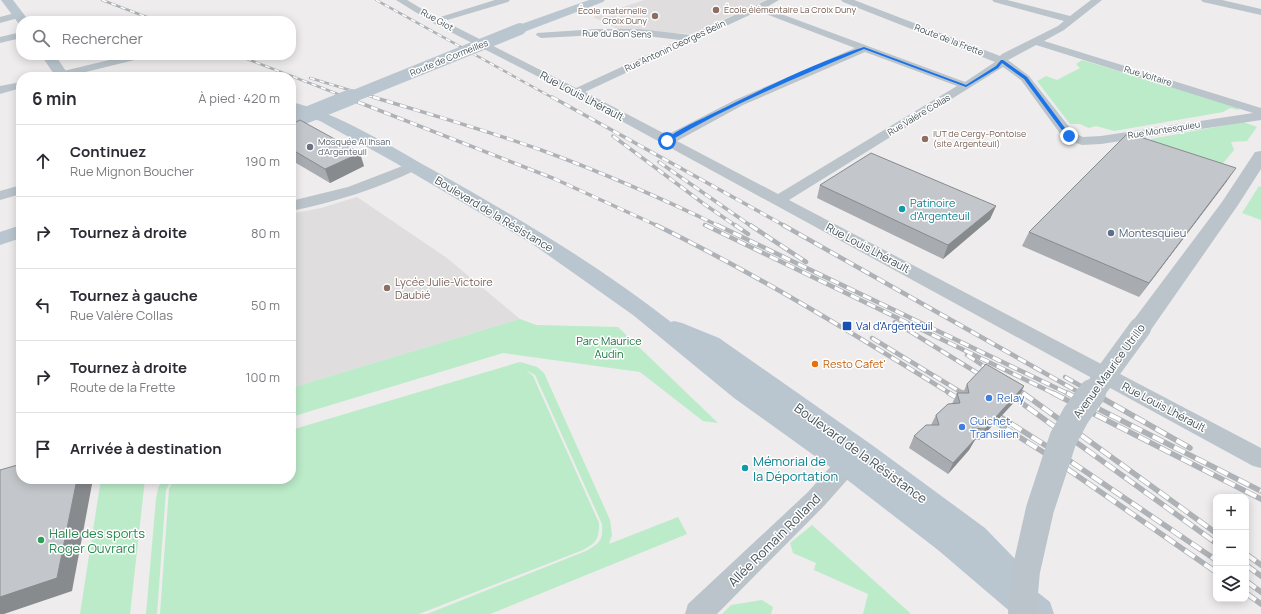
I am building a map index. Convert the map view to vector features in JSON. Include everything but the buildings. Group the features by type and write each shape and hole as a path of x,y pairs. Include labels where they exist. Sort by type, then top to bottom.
{"main road":[{"name":"Route de Cormeilles","path":"296,116 599,0"},
{"path":"6,2 19,16"},
{"path":"52,60 56,72"},
{"name":"Boulevard de la Résistance","path":"296,117 325,118 523,229 655,320 694,353 743,390 847,464 949,540 1038,614"},
{"path":"0,239 16,233"},
{"name":"Boulevard de la Résistance","path":"655,320 711,344 862,453 974,538 1047,614"}],"street":[{"name":"Rue Giot","path":"401,0 436,21 473,40"},
{"path":"436,21 505,0"},
{"name":"Rue Antonin Georges Belin","path":"576,92 774,0"},
{"name":"Route de la Frette","path":"846,0 1002,61 1026,78 1069,136"},
{"path":"997,0 1072,20"},
{"name":"Rue Valère Collas","path":"778,200 997,67 1006,56 1061,28 1097,0"},
{"path":"1207,0 1261,12"},
{"path":"1225,0 1261,8"},
{"path":"758,8 966,86"},
{"path":"0,20 16,18"},
{"name":"Rue du Bon Sens","path":"542,35 597,32 638,32 693,38"},
{"path":"0,40 16,36"},
{"name":"Rue Louis Lhérault","path":"473,40 576,92 1261,459"},
{"name":"Rue Voltaire","path":"1035,42 1261,112"},
{"path":"667,141 688,128 739,102 796,76 864,48"},
{"path":"74,72 123,60"},
{"path":"0,90 16,86"},
{"name":"Rue Montesquieu","path":"1069,136 1082,141 1101,140 1261,116"},
{"name":"Avenue Maurice Utrillo","path":"1022,614 1026,571 1040,509 1063,439 1076,416 1230,205 1261,156"},
{"path":"296,205 316,201 370,184 413,166"},
{"path":"0,196 16,191"},
{"name":"Allée Romain Rolland","path":"698,614 816,499 847,464"}],"shaded area":[{"name":"École maternelle Croix Duny","path":"644,0 766,0 691,34 620,30 593,17"},
{"name":"Lycée Julie-Victoire Daubié","path":"357,197 447,258 520,319 296,386 296,213 321,208"}],"green space":[{"path":"1082,60 1237,107 1239,110 1230,108 1223,112 1114,131 1096,126 1089,128 1080,124 1070,124 1037,81 1046,76 1057,80 1080,68 1076,64"},
{"path":"1243,122 1257,127 1247,141 1231,142 1234,150 1214,174 1151,144 1151,139"},
{"path":"1259,186 1261,187 1261,220 1242,213"},
{"name":"Parc Maurice Audin","path":"520,319 536,325 618,327 718,423 703,421 640,372 503,353 296,415 296,386"},
{"path":"520,362 537,367 544,373 610,520 612,535 609,544 678,517 687,534 490,614 427,614 586,551 600,541 602,524 535,375 526,370 533,376 599,523 598,536 596,540 588,547 419,614 160,614 169,489 172,484 296,484 296,429"},
{"path":"100,484 144,484 130,614 80,614"},
{"path":"160,484 169,484 166,490 157,614 146,614 156,499"},
{"path":"812,525 910,614 863,614 868,594 814,570 816,563 793,553 790,543"},
{"path":"762,600 773,607 771,614 722,614 731,605"}],"railway":[{"path":"102,0 144,16"},
{"path":"376,0 553,98"},
{"path":"250,60 281,72"},
{"path":"296,78 348,98"},
{"path":"310,78 376,98"},
{"path":"345,97 555,179 658,226"},
{"path":"373,97 541,150 631,186 719,226"},
{"path":"552,97 785,226"},
{"path":"613,136 736,226"},
{"path":"659,162 751,226"},
{"path":"707,226 705,225 1054,394"},
{"path":"717,225 1069,394"},
{"path":"735,225 748,234"},
{"path":"750,225 806,262"},
{"path":"783,225 1080,393"},
{"path":"658,226 769,285 842,327 951,394"},
{"path":"895,322 987,379"},
{"path":"872,338 964,394"},
{"path":"967,355 994,373"},
{"path":"1065,377 1095,394"},
{"path":"1012,385 1024,394"},
{"path":"949,393 964,402"},
{"path":"963,393 973,399"},
{"path":"1008,393 1213,541"},
{"path":"1023,393 1213,531"},
{"path":"1093,393 1190,448"},
{"path":"1054,394 1261,499"},
{"path":"1069,394 1261,491"},
{"path":"991,411 1064,457 1213,558"},
{"path":"986,416 1043,452 1213,570"},
{"path":"1249,556 1261,565"},
{"path":"1247,566 1261,576"},
{"path":"1249,583 1261,592"},
{"path":"1249,595 1261,604"}],"place":[{"name":"École élémentaire La Croix Duny","path":"716,10"},
{"name":"École maternelle Croix Duny","path":"655,16"},
{"name":"IUT de Cergy-Pontoise (site Argenteuil)","path":"925,139"},
{"name":"Mosquée Al Ihsan d'Argenteuil","path":"310,147"},
{"name":"Patinoire d'Argenteuil","path":"902,209"},
{"name":"Montesquieu","path":"1111,233"},
{"name":"Lycée Julie-Victoire Daubié","path":"387,288"},
{"name":"Val d'Argenteuil","path":"847,326"},
{"name":"Resto Cafet'","path":"815,364"},
{"name":"Relay","path":"989,398"},
{"name":"Guichet Transilien","path":"962,427"},
{"name":"Mémorial de la Déportation","path":"745,468"},
{"name":"Halle des sports Roger Ouvrard","path":"41,540"}],"route":[{"path":"667,141 688,128 739,102 796,76 864,48 966,86 997,67 1002,61 1026,78 1069,136"}]}
